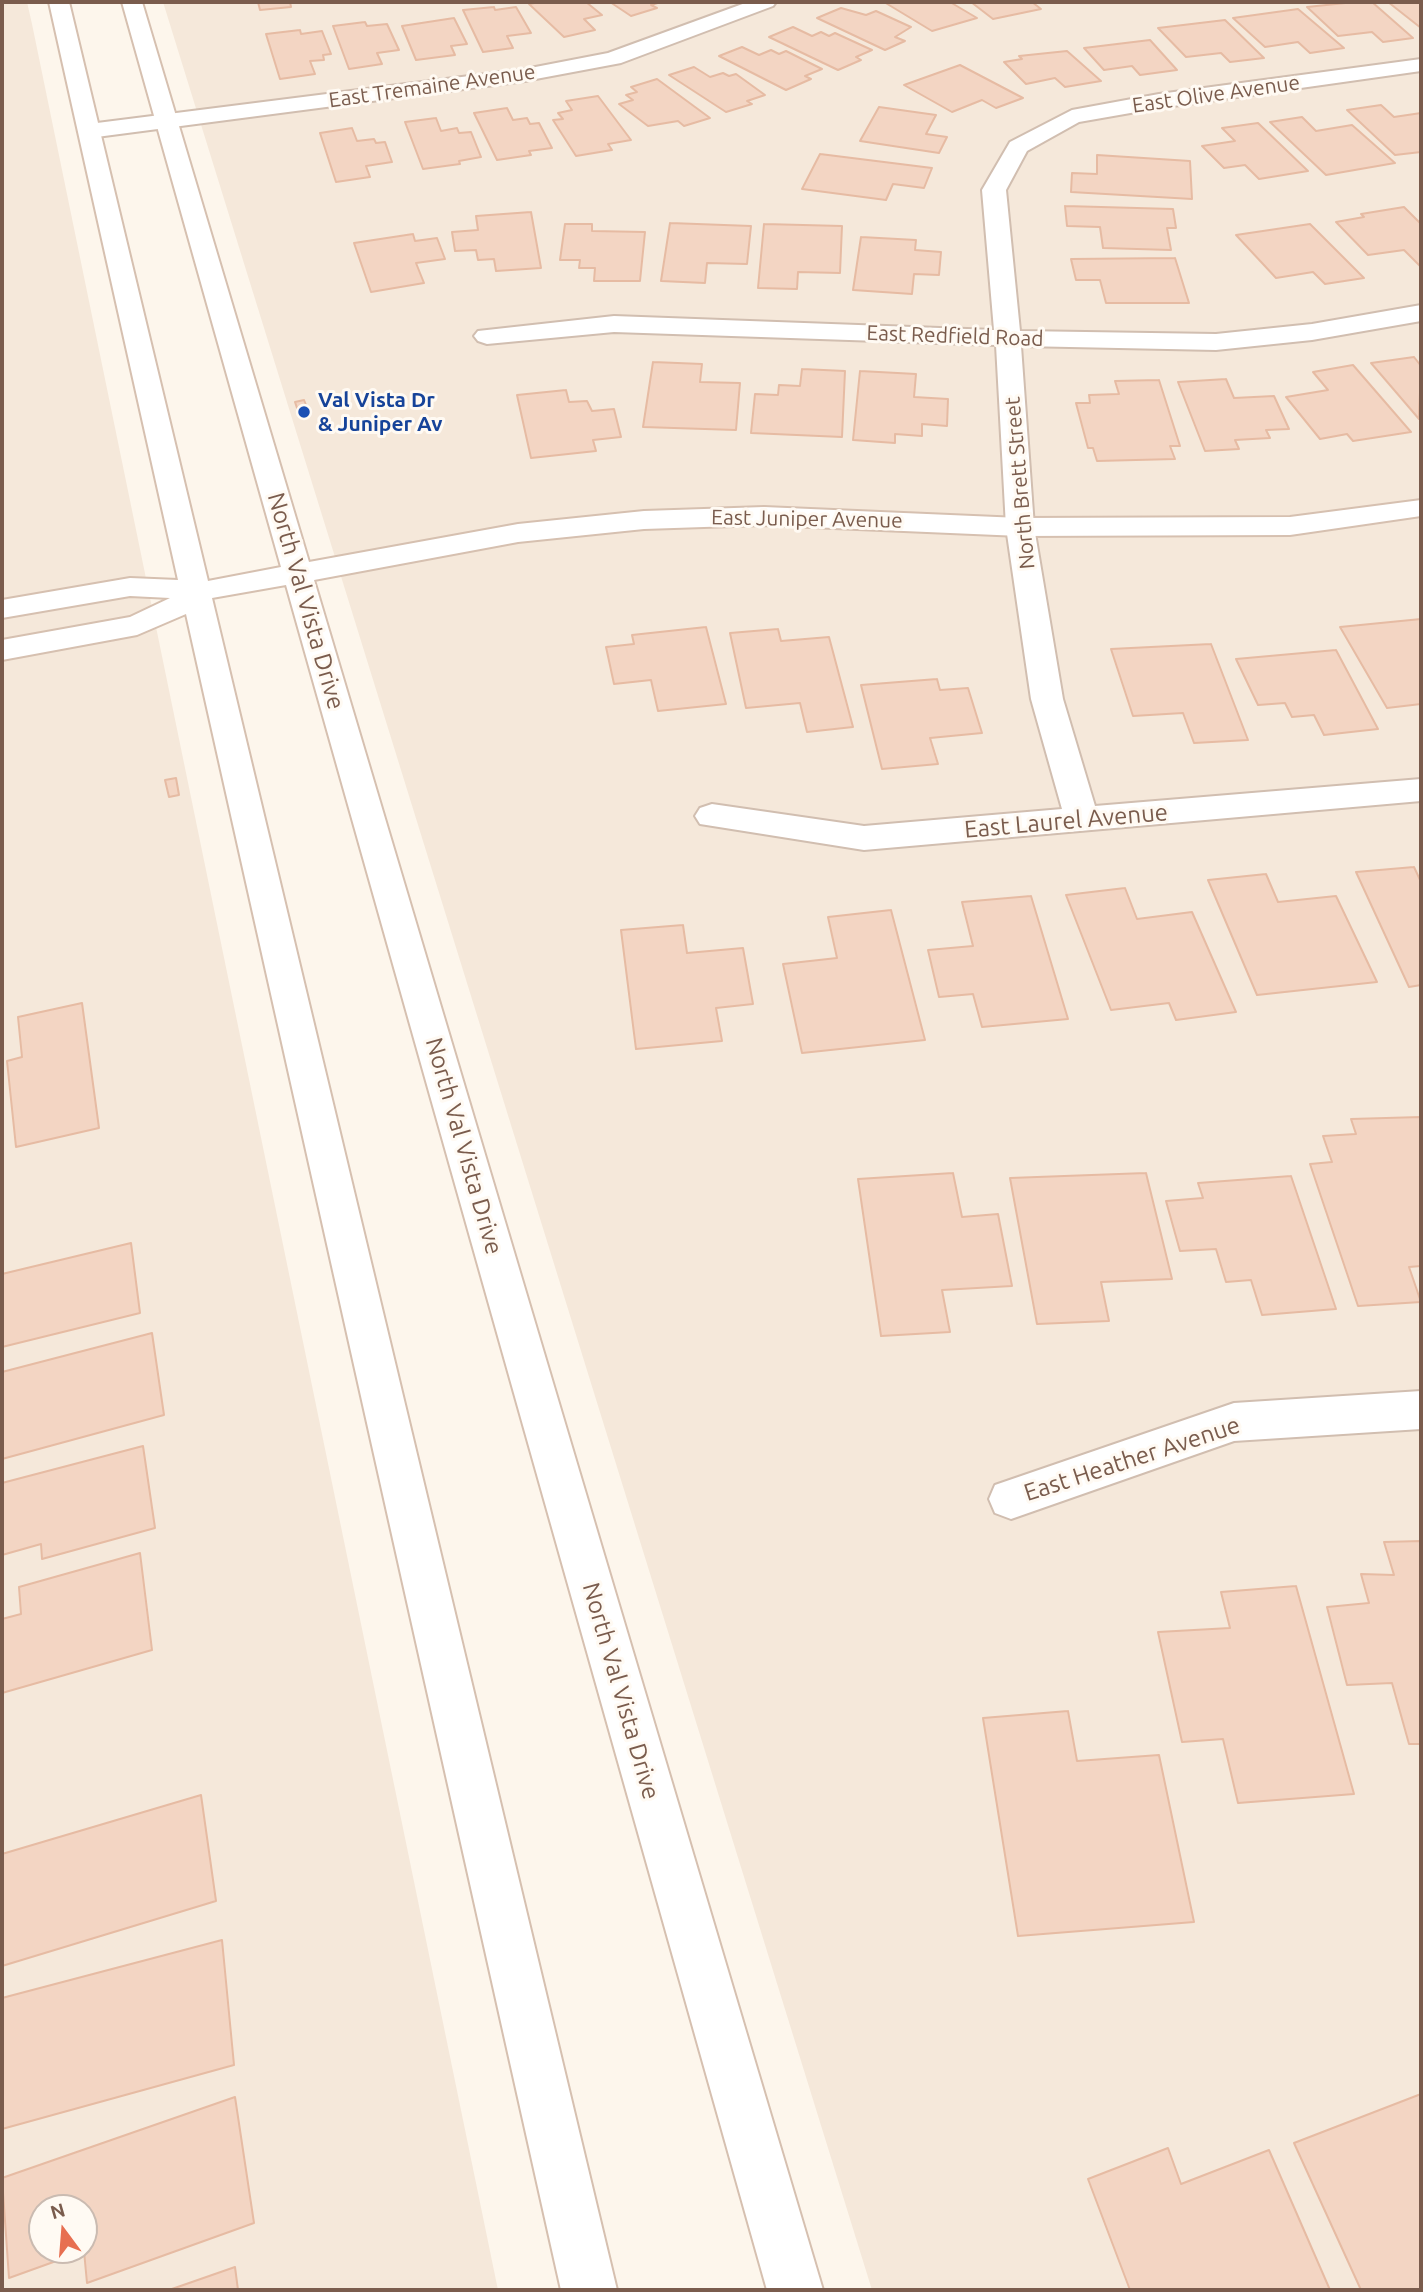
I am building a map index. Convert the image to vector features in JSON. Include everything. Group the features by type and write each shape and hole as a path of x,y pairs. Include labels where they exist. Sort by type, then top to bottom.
{"street":[{"path":"59,2 589,2290"},
{"name":"North Val Vista Drive","path":"132,2 794,2290"},
{"name":"East Tremaine Avenue","path":"89,131 525,75 613,58 766,2"},
{"name":"East Olive Avenue","path":"1018,147 1072,117 1159,101 1421,65"},
{"name":"North Brett Street","path":"1018,147 994,190 1008,338 1020,527 1047,699 1082,820"},
{"name":"East Redfield Road","path":"487,335 614,324 1008,338 1216,342 1312,332 1421,313"},
{"name":"East Juniper Avenue","path":"2,609 130,587 151,586 197,592 518,533 644,520 764,516 1020,527 1290,526 1421,508"},
{"name":"East Juniper Avenue","path":"2,650 137,625 160,617 197,592"},
{"name":"East Laurel Avenue","path":"712,816 864,838 1421,790"},
{"name":"East Heather Avenue","path":"1011,1499 1234,1422 1421,1410"}],"shaded area":[{"path":"2,2 27,2 498,2290 2,2290"},
{"path":"163,2 1421,2 1421,2290 872,2290"}],"building":[{"path":"258,2 290,2 291,7 260,10"},
{"path":"586,2 602,15 584,19 595,30 564,37 529,4"},
{"path":"610,2 661,2 651,5 657,8 631,16"},
{"path":"884,2 950,2 977,18 932,31"},
{"path":"971,2 1032,2 1041,9 993,19"},
{"path":"1372,2 1413,38 1383,42 1372,32 1338,36 1307,7"},
{"path":"1388,2 1421,2 1421,28"},
{"path":"494,7 495,10 516,7 531,33 507,36 513,48 483,52 463,10"},
{"path":"841,8 866,15 876,11 911,27 895,37 905,41 885,50 817,18"},
{"path":"1298,9 1344,48 1310,53 1298,42 1265,47 1233,18"},
{"path":"454,18 467,44 451,46 455,55 416,60 402,26"},
{"path":"1225,20 1264,58 1230,62 1221,53 1186,57 1158,28"},
{"path":"365,22 367,26 387,24 399,50 377,53 382,64 349,69 333,26"},
{"path":"793,27 812,36 821,32 829,36 835,33 872,50 856,57 861,60 838,70 769,37"},
{"path":"300,30 301,34 322,31 331,54 323,55 324,60 310,61 315,74 280,79 266,34"},
{"path":"1150,40 1177,70 1140,75 1132,66 1104,70 1084,48"},
{"path":"742,47 759,55 771,50 779,54 786,51 822,69 805,76 811,79 786,90 719,56"},
{"path":"1067,51 1101,81 1065,87 1055,78 1026,84 1004,62 1022,59 1019,56"},
{"path":"960,65 1023,98 996,108 982,100 952,112 904,85"},
{"path":"694,67 710,77 723,73 729,76 736,74 765,95 747,101 752,104 726,112 669,75"},
{"path":"657,79 710,118 684,126 678,121 648,126 619,104 633,100 626,95 637,92 631,87"},
{"path":"598,96 631,140 608,144 612,150 576,156 553,120 563,119 558,113 572,110 566,101"},
{"path":"1381,105 1394,117 1421,113 1421,152 1395,155 1347,110"},
{"path":"879,107 936,115 926,134 947,137 939,153 860,141"},
{"path":"507,108 513,120 527,118 530,124 539,123 552,148 529,151 531,155 497,160 474,113"},
{"path":"1302,117 1316,131 1352,125 1395,163 1326,175 1270,122"},
{"path":"436,118 441,131 457,128 459,133 471,132 481,157 459,161 460,164 423,169 405,122"},
{"path":"1258,123 1308,171 1259,179 1245,165 1224,168 1202,146 1235,141 1222,128"},
{"path":"352,128 357,141 374,139 376,143 385,142 392,162 366,166 370,177 336,182 320,133"},
{"path":"820,154 932,168 924,188 893,184 886,200 802,189"},
{"path":"1097,155 1190,161 1192,199 1071,192 1072,173 1097,174"},
{"path":"1065,206 1173,209 1176,228 1167,228 1171,250 1103,248 1100,227 1067,226"},
{"path":"1404,207 1421,224 1421,267 1404,250 1368,255 1336,222 1364,217 1361,214"},
{"path":"531,212 541,268 496,271 494,259 478,260 476,250 455,251 452,232 478,230 476,216"},
{"path":"670,223 751,226 747,264 707,263 705,283 661,281"},
{"path":"565,224 592,224 592,231 645,232 640,281 594,281 595,268 579,268 580,260 560,260"},
{"path":"764,224 842,226 840,273 798,272 797,289 758,288"},
{"path":"1310,224 1364,278 1325,284 1313,272 1276,278 1236,235"},
{"path":"413,234 415,241 437,238 445,259 416,263 424,283 371,292 354,243"},
{"path":"861,237 916,240 915,250 941,252 939,275 914,274 912,294 853,290"},
{"path":"1175,258 1189,303 1106,303 1100,280 1076,280 1071,259"},
{"path":"1414,357 1421,366 1419,419 1371,363"},
{"path":"653,362 702,364 700,382 740,383 736,430 643,427"},
{"path":"1353,365 1411,432 1353,441 1347,434 1320,439 1286,397 1328,390 1313,372"},
{"path":"802,369 845,371 842,437 751,433 755,394 778,395 779,385 800,386"},
{"path":"860,371 916,374 914,397 948,399 947,426 922,424 922,436 895,434 895,443 853,440"},
{"path":"1226,379 1234,398 1274,396 1289,429 1266,430 1270,438 1235,440 1239,449 1205,451 1178,382"},
{"path":"1159,380 1180,446 1170,446 1175,459 1097,461 1093,448 1088,448 1076,403 1090,403 1089,395 1119,394 1115,381"},
{"path":"566,390 569,402 587,401 592,411 614,409 621,437 593,440 596,451 531,458 517,395"},
{"path":"304,400 310,415 300,417 295,402"},
{"path":"1421,619 1421,704 1387,708 1340,627"},
{"path":"706,627 726,704 658,711 651,680 614,684 606,647 634,644 632,635"},
{"path":"778,629 781,641 829,637 853,727 807,732 800,703 746,708 730,633"},
{"path":"1211,644 1248,740 1194,743 1183,713 1133,716 1111,649"},
{"path":"1336,650 1378,729 1324,735 1314,715 1292,717 1285,703 1258,705 1236,659"},
{"path":"937,679 940,690 968,688 982,733 930,738 938,764 882,769 861,685"},
{"path":"176,778 179,795 169,797 165,780"},
{"path":"1414,867 1421,882 1421,985 1409,987 1356,872"},
{"path":"1266,874 1278,902 1336,896 1377,982 1257,995 1208,880"},
{"path":"1125,888 1137,919 1192,912 1236,1012 1176,1020 1169,1003 1111,1010 1066,895"},
{"path":"1031,896 1068,1019 982,1027 973,994 939,997 928,950 973,946 962,902"},
{"path":"891,910 925,1040 802,1053 783,964 837,958 828,917"},
{"path":"683,925 687,953 743,948 753,1004 716,1008 722,1041 636,1049 621,930"},
{"path":"82,1003 99,1128 16,1147 7,1061 22,1057 18,1017"},
{"path":"1421,1117 1421,1266 1409,1267 1421,1302 1358,1306 1310,1164 1332,1162 1323,1136 1356,1134 1351,1119"},
{"path":"953,1173 962,1217 998,1214 1012,1286 942,1290 950,1332 881,1336 858,1179"},
{"path":"1146,1173 1172,1279 1101,1282 1109,1321 1037,1324 1010,1178"},
{"path":"1291,1176 1336,1309 1262,1315 1251,1280 1226,1282 1216,1249 1180,1251 1166,1201 1203,1198 1198,1183"},
{"path":"131,1243 140,1313 2,1347 2,1274"},
{"path":"152,1333 164,1415 2,1459 2,1372"},
{"path":"143,1446 155,1528 42,1559 41,1544 2,1555 2,1483"},
{"path":"1421,1541 1421,1744 1409,1744 1392,1683 1347,1685 1327,1607 1369,1603 1361,1574 1394,1575 1384,1542"},
{"path":"140,1553 152,1650 2,1693 2,1619 21,1614 19,1587"},
{"path":"1296,1586 1354,1794 1238,1803 1223,1739 1182,1742 1158,1632 1230,1628 1221,1592"},
{"path":"1068,1711 1077,1761 1159,1755 1194,1922 1018,1936 983,1718"},
{"path":"201,1795 216,1901 2,1966 2,1854"},
{"path":"222,1940 234,2065 2,2129 2,1998"},
{"path":"1421,2094 1421,2290 1361,2290 1294,2143"},
{"path":"235,2097 254,2223 87,2283 85,2264 98,2264 98,2194 28,2194 28,2264 48,2264 9,2278 2,2178"},
{"path":"1168,2148 1181,2184 1269,2150 1330,2290 1130,2290 1088,2179"},
{"path":"235,2267 238,2290 169,2290"}],"place":[{"name":"Val Vista Dr & Juniper Av","path":"304,412"}]}
